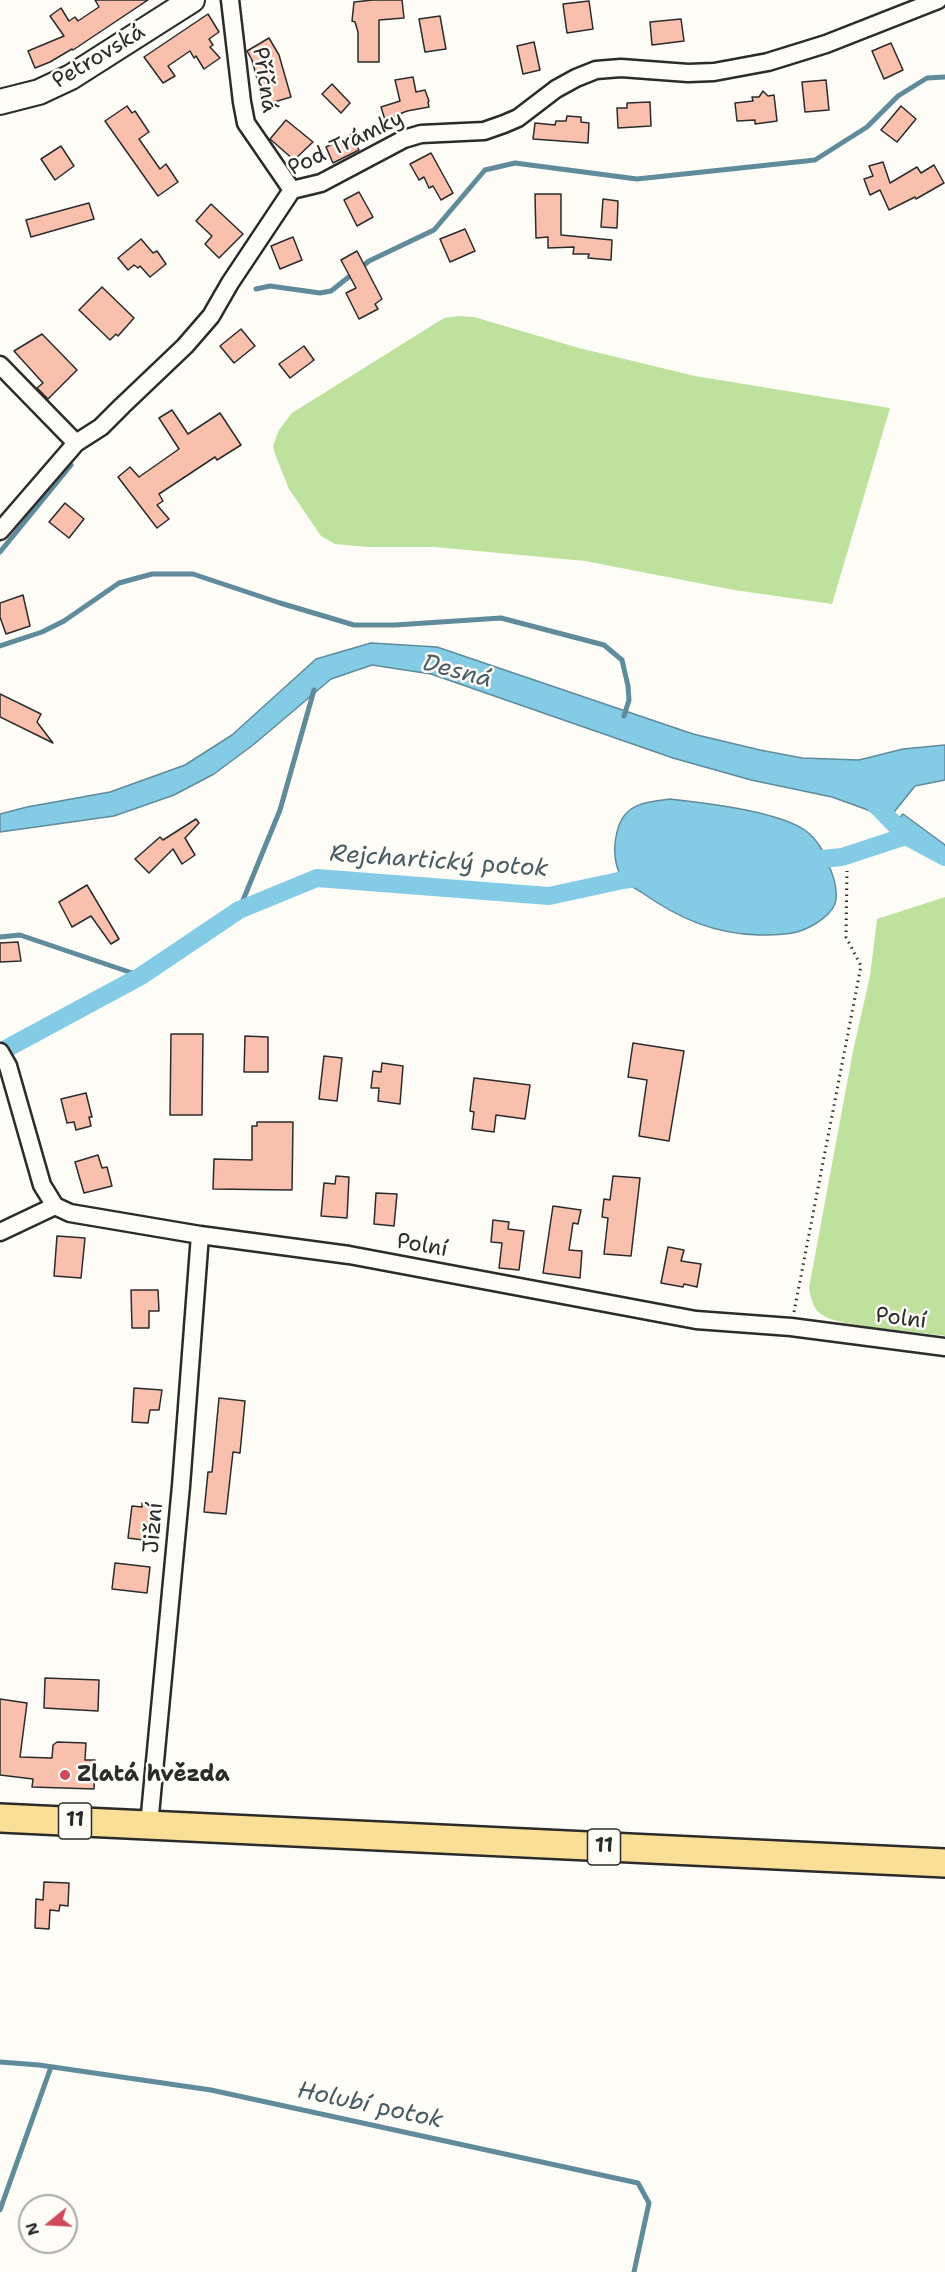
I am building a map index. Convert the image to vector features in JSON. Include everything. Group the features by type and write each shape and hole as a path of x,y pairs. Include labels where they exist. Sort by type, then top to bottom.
{"main road":[{"name":"11","path":"0,1818 945,1863"}],"street":[{"name":"Petrovská","path":"0,102 39,92 71,77 192,0"},
{"name":"Příčná","path":"230,0 246,123 292,190"},
{"name":"Pod Trámky","path":"0,531 76,443 101,427 185,346 212,316 230,283 292,190 321,183 421,134 484,130 504,124 519,118 556,89 596,70 621,68 705,73 768,62 826,45 938,0"},
{"path":"0,365 76,443"},
{"path":"0,1232 55,1206 42,1185 3,1061"},
{"name":"Polní","path":"55,1206 70,1213 200,1235 349,1256 696,1320 791,1327 945,1347"},
{"name":"Jižní","path":"149,1825 181,1486 200,1235"}],"path":[{"path":"791,1327 861,966 846,937 847,871"}],"green space":[{"path":"474,317 579,348 695,376 890,408 832,604 734,590 585,561 435,547 367,547 335,544 321,536 289,489 275,454 273,446 279,430 292,413 444,318"},
{"path":"945,897 945,1336 833,1320 817,1311 809,1288 853,1051 870,976 877,919"}],"water":[{"name":"Desná","path":"371,643 437,647 693,734 802,758 859,760 903,749 945,745 945,780 915,786 886,822 868,810 832,797 751,780 673,758 431,674 372,665 331,679 253,745 214,774 174,795 114,816 0,832 0,814 110,792 185,765 232,735 316,659"},
{"path":"670,799 760,813 794,824 806,831 820,846 833,877 836,899 832,910 816,923 796,932 774,935 743,934 712,928 683,917 632,886 621,875 616,862 615,845 620,822 631,809 638,805"},
{"path":"903,814 945,845 945,863 921,853 889,828"}],"building":[{"path":"95,0 148,0 73,50 35,68 28,51 64,36 50,16 61,8 69,21 75,17 78,21 99,7"},
{"path":"402,0 404,18 379,20 379,62 358,62 358,32 355,22 352,21 354,2"},
{"path":"589,1 593,29 567,33 563,4"},
{"path":"208,14 219,32 209,39 213,45 210,47 220,58 204,69 190,51 168,66 175,76 163,83 144,57"},
{"path":"440,16 446,49 425,52 419,19"},
{"path":"681,19 684,41 652,45 650,22"},
{"path":"269,38 279,55 291,97 264,105 252,60 247,51"},
{"path":"534,42 540,70 523,74 517,46"},
{"path":"891,43 903,70 884,79 872,51"},
{"path":"413,77 416,92 425,90 429,107 407,111 385,120 381,107 400,101 395,80"},
{"path":"826,80 829,110 805,112 802,82"},
{"path":"332,84 350,103 341,113 322,94"},
{"path":"763,91 768,96 774,95 777,121 755,124 755,120 737,121 735,103 753,101 752,97 759,97"},
{"path":"650,102 651,126 618,128 617,108 627,108 627,103"},
{"path":"127,106 132,113 135,111 149,132 139,139 160,169 166,164 178,182 158,196 105,121"},
{"path":"901,106 916,119 897,142 881,130"},
{"path":"567,116 581,117 581,122 589,123 588,143 533,139 535,123 555,125 556,121 566,121"},
{"path":"286,120 313,142 294,160 270,139"},
{"path":"351,135 359,150 333,163 326,147"},
{"path":"61,146 74,166 55,180 41,159"},
{"path":"431,153 453,193 441,200 433,186 429,188 424,177 419,180 410,164"},
{"path":"883,162 890,183 917,167 921,173 934,165 944,183 916,199 915,197 889,210 880,190 870,195 864,179 873,176 869,166"},
{"path":"359,192 373,217 357,226 344,200"},
{"path":"535,194 561,194 561,235 612,240 611,260 588,258 589,254 573,254 574,247 548,248 548,237 536,238"},
{"path":"603,199 618,201 617,228 601,227"},
{"path":"89,203 94,219 31,237 26,220"},
{"path":"211,204 243,234 219,258 205,244 212,236 196,221"},
{"path":"465,229 475,251 450,262 440,239"},
{"path":"293,237 302,260 280,269 271,246"},
{"path":"141,239 153,253 157,251 166,264 150,277 140,266 138,268 134,265 128,270 118,258"},
{"path":"357,251 382,299 375,304 378,309 359,319 346,293 356,288 341,260"},
{"path":"102,287 134,318 118,336 116,334 110,340 79,310"},
{"path":"241,329 255,346 234,363 220,346"},
{"path":"42,334 77,370 48,399 37,388 43,383 14,351"},
{"path":"304,346 314,360 290,378 279,364"},
{"path":"172,410 188,434 220,413 241,445 217,460 215,457 159,494 163,501 157,505 169,519 157,528 118,477 130,467 139,477 179,449 159,418"},
{"path":"65,503 84,519 69,538 49,522"},
{"path":"23,595 30,626 6,634 0,617 0,603"},
{"path":"0,694 41,714 37,722 53,743 0,717"},
{"path":"196,819 199,823 185,838 195,855 182,864 173,849 149,873 135,859 160,837 163,840"},
{"path":"87,885 119,939 111,944 91,916 72,927 59,902"},
{"path":"18,942 21,961 0,962 0,943"},
{"path":"171,1034 203,1034 202,1115 170,1115"},
{"path":"245,1036 268,1037 268,1072 244,1072"},
{"path":"633,1043 684,1051 669,1141 639,1136 647,1080 628,1077"},
{"path":"324,1056 342,1058 337,1101 319,1099"},
{"path":"382,1063 403,1066 400,1104 378,1101 379,1088 371,1088 373,1071 381,1072"},
{"path":"474,1078 530,1085 525,1119 496,1115 494,1132 472,1129 474,1112 470,1111"},
{"path":"86,1093 92,1117 89,1117 91,1126 76,1130 74,1122 67,1123 61,1099"},
{"path":"257,1122 293,1122 292,1190 213,1189 214,1159 252,1160 252,1126 257,1126"},
{"path":"98,1155 102,1168 107,1167 112,1186 84,1193 75,1162"},
{"path":"336,1176 349,1177 347,1218 321,1216 324,1183 335,1184"},
{"path":"613,1176 640,1178 631,1256 604,1254 608,1218 602,1217 604,1199 610,1200"},
{"path":"376,1193 397,1194 394,1226 374,1224"},
{"path":"553,1206 581,1210 578,1224 573,1223 569,1250 582,1251 580,1278 543,1273"},
{"path":"493,1220 509,1222 508,1229 524,1231 519,1270 499,1268 502,1243 491,1242"},
{"path":"57,1236 85,1238 81,1278 54,1276"},
{"path":"668,1247 684,1250 681,1261 701,1264 697,1287 661,1283"},
{"path":"131,1290 158,1290 159,1311 149,1311 149,1328 132,1328"},
{"path":"134,1388 162,1390 159,1410 150,1410 148,1423 132,1422"},
{"path":"219,1398 245,1401 240,1453 233,1452 226,1514 204,1512 208,1472 212,1472"},
{"path":"142,1503 157,1505 155,1530 144,1529 143,1540 128,1538 132,1506 142,1507"},
{"path":"115,1563 150,1567 147,1593 112,1589"},
{"path":"45,1678 99,1680 98,1711 44,1708"},
{"path":"0,1699 27,1703 20,1757 52,1758 53,1745 57,1742 86,1743 85,1760 95,1760 94,1789 32,1787 33,1779 0,1775"},
{"path":"44,1882 69,1883 68,1906 60,1905 59,1911 50,1910 49,1929 35,1928 36,1899 43,1900"}],"waterway":[{"path":"256,289 270,286 320,293 331,291 369,261 434,230 485,170 515,163 637,179 815,160 867,127 898,96 927,78 945,77"},
{"path":"0,552 71,465"},
{"path":"0,646 42,632 64,621 119,583 152,574 193,574 354,625 395,625 501,618 604,645 622,660 629,700 624,716"},
{"path":"239,910 280,810 314,690"},
{"path":"871,800 906,836"},
{"name":"Rejchartický potok","path":"802,861 842,857 906,836 945,857"},
{"name":"Rejchartický potok","path":"0,1052 141,976 239,910 317,878 549,896 646,877"},
{"path":"0,937 20,935 141,976"},
{"name":"Holubí potok","path":"0,2062 39,2065 211,2090 638,2183 649,2203 634,2272"},
{"path":"0,2210 51,2067"}],"place":[{"name":"Zlatá hvězda","path":"65,1775"}]}
